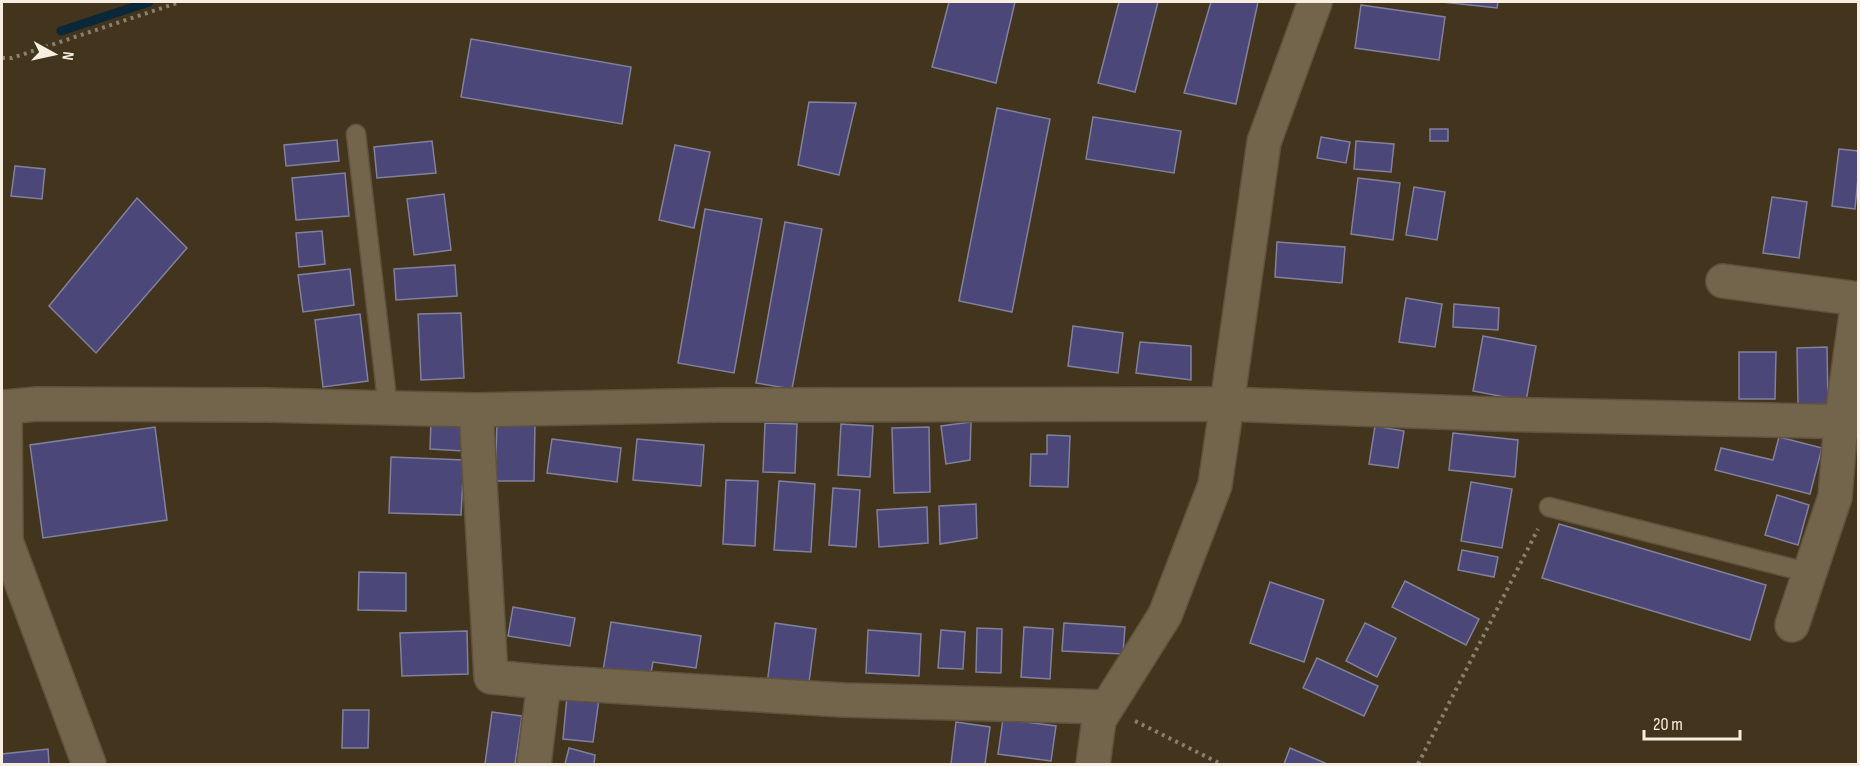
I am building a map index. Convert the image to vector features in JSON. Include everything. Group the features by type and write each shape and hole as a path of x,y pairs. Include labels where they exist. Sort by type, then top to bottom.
{"street":[{"path":"1094,765 1099,720 1166,615 1215,485 1264,142 1316,2"},
{"path":"1723,282 1858,300 1850,423 1835,497 1792,625"},
{"path":"89,765 6,541 3,407 49,404 476,410 731,405 1227,404 1492,414 1850,423"},
{"path":"476,410 490,677 843,700 1107,707"},
{"path":"534,765 544,682"}],"lane":[{"path":"356,134 388,408"},
{"path":"1549,507 1810,573"}],"path":[{"path":"2,58 12,58 180,2"},
{"path":"1418,765 1549,507"},
{"path":"1107,707 1221,765"}],"building":[{"path":"949,2 1015,2 996,83 932,67"},
{"path":"1119,2 1158,2 1135,92 1098,83"},
{"path":"1211,2 1258,2 1236,104 1184,93"},
{"path":"1442,2 1498,2 1497,8"},
{"path":"1361,5 1445,17 1439,60 1355,48"},
{"path":"471,39 631,67 622,124 461,97"},
{"path":"809,102 856,103 839,175 798,165"},
{"path":"997,108 1050,119 1012,312 959,301"},
{"path":"1093,117 1181,131 1174,173 1086,159"},
{"path":"1430,129 1448,129 1448,141 1430,141"},
{"path":"1321,137 1350,142 1346,163 1317,158"},
{"path":"337,140 339,161 286,166 284,145"},
{"path":"432,141 436,173 377,178 374,147"},
{"path":"1356,141 1394,144 1391,172 1354,169"},
{"path":"675,145 710,152 694,228 659,220"},
{"path":"1839,149 1858,151 1855,209 1832,206"},
{"path":"15,166 45,169 42,199 11,196"},
{"path":"345,173 349,216 296,220 292,178"},
{"path":"1358,178 1400,183 1393,240 1351,234"},
{"path":"1414,187 1445,192 1437,240 1406,235"},
{"path":"444,194 451,250 414,255 407,199"},
{"path":"1772,197 1807,202 1799,258 1763,253"},
{"path":"137,198 187,248 96,353 49,306"},
{"path":"705,209 762,219 734,373 678,363"},
{"path":"785,222 822,229 792,389 756,383"},
{"path":"322,231 325,264 299,267 296,233"},
{"path":"1277,242 1345,247 1342,283 1275,277"},
{"path":"455,265 457,296 396,300 394,269"},
{"path":"350,269 354,305 303,312 298,275"},
{"path":"1406,298 1442,304 1435,347 1399,342"},
{"path":"1454,304 1499,308 1498,330 1453,327"},
{"path":"461,313 464,378 421,380 418,314"},
{"path":"360,314 368,381 323,387 315,320"},
{"path":"1073,326 1123,333 1118,373 1068,366"},
{"path":"1483,336 1536,346 1526,401 1473,391"},
{"path":"1140,342 1191,346 1191,380 1136,373"},
{"path":"1827,347 1828,404 1798,405 1797,348"},
{"path":"1739,352 1776,352 1775,399 1739,399"},
{"path":"431,420 465,422 463,451 430,449"},
{"path":"971,422 970,460 946,464 941,426"},
{"path":"497,423 535,424 534,481 495,481"},
{"path":"765,423 797,424 795,473 763,472"},
{"path":"841,424 873,426 870,477 838,475"},
{"path":"1375,426 1404,431 1398,468 1369,464"},
{"path":"155,427 167,520 43,538 30,445"},
{"path":"929,427 930,492 894,493 892,428"},
{"path":"1453,433 1518,440 1515,477 1449,470"},
{"path":"1047,435 1070,436 1068,487 1030,486 1031,454 1047,454"},
{"path":"1779,437 1822,448 1810,494 1715,470 1721,448 1773,460"},
{"path":"552,439 621,448 617,482 547,473"},
{"path":"637,439 704,445 701,486 633,480"},
{"path":"391,457 464,460 461,515 389,513"},
{"path":"726,480 758,481 755,546 723,544"},
{"path":"779,481 815,484 811,552 774,550"},
{"path":"1471,482 1512,489 1502,548 1461,541"},
{"path":"833,488 860,490 856,547 829,545"},
{"path":"1777,495 1809,505 1798,545 1765,535"},
{"path":"976,504 977,538 940,544 939,506"},
{"path":"927,507 928,543 879,547 877,510"},
{"path":"1559,524 1766,585 1750,640 1542,578"},
{"path":"1462,550 1498,557 1494,577 1458,570"},
{"path":"359,572 406,573 406,611 358,610"},
{"path":"1405,581 1479,619 1466,645 1392,607"},
{"path":"1270,582 1324,600 1304,662 1250,643"},
{"path":"513,607 575,618 570,646 508,636"},
{"path":"611,622 701,636 696,668 653,662 650,678 603,671"},
{"path":"775,623 816,629 808,690 767,684"},
{"path":"1064,623 1125,627 1123,654 1062,651"},
{"path":"1365,623 1396,638 1377,677 1346,661"},
{"path":"1024,627 1053,629 1050,679 1021,677"},
{"path":"977,628 1002,629 1001,673 976,672"},
{"path":"868,630 921,634 919,676 866,673"},
{"path":"941,630 965,632 963,669 938,668"},
{"path":"467,631 468,674 402,676 400,633"},
{"path":"1317,658 1378,686 1364,716 1303,688"},
{"path":"567,696 599,699 593,742 563,739"},
{"path":"343,710 369,710 368,748 342,748"},
{"path":"492,712 522,716 515,764 485,764"},
{"path":"1003,719 1056,726 1051,761 998,754"},
{"path":"956,722 990,727 985,764 951,764"},
{"path":"569,748 595,755 594,764 565,764"},
{"path":"1290,748 1327,764 1284,764"},
{"path":"48,749 49,764 2,764 2,754"}],"waterway":[{"path":"61,31 149,2"}]}
